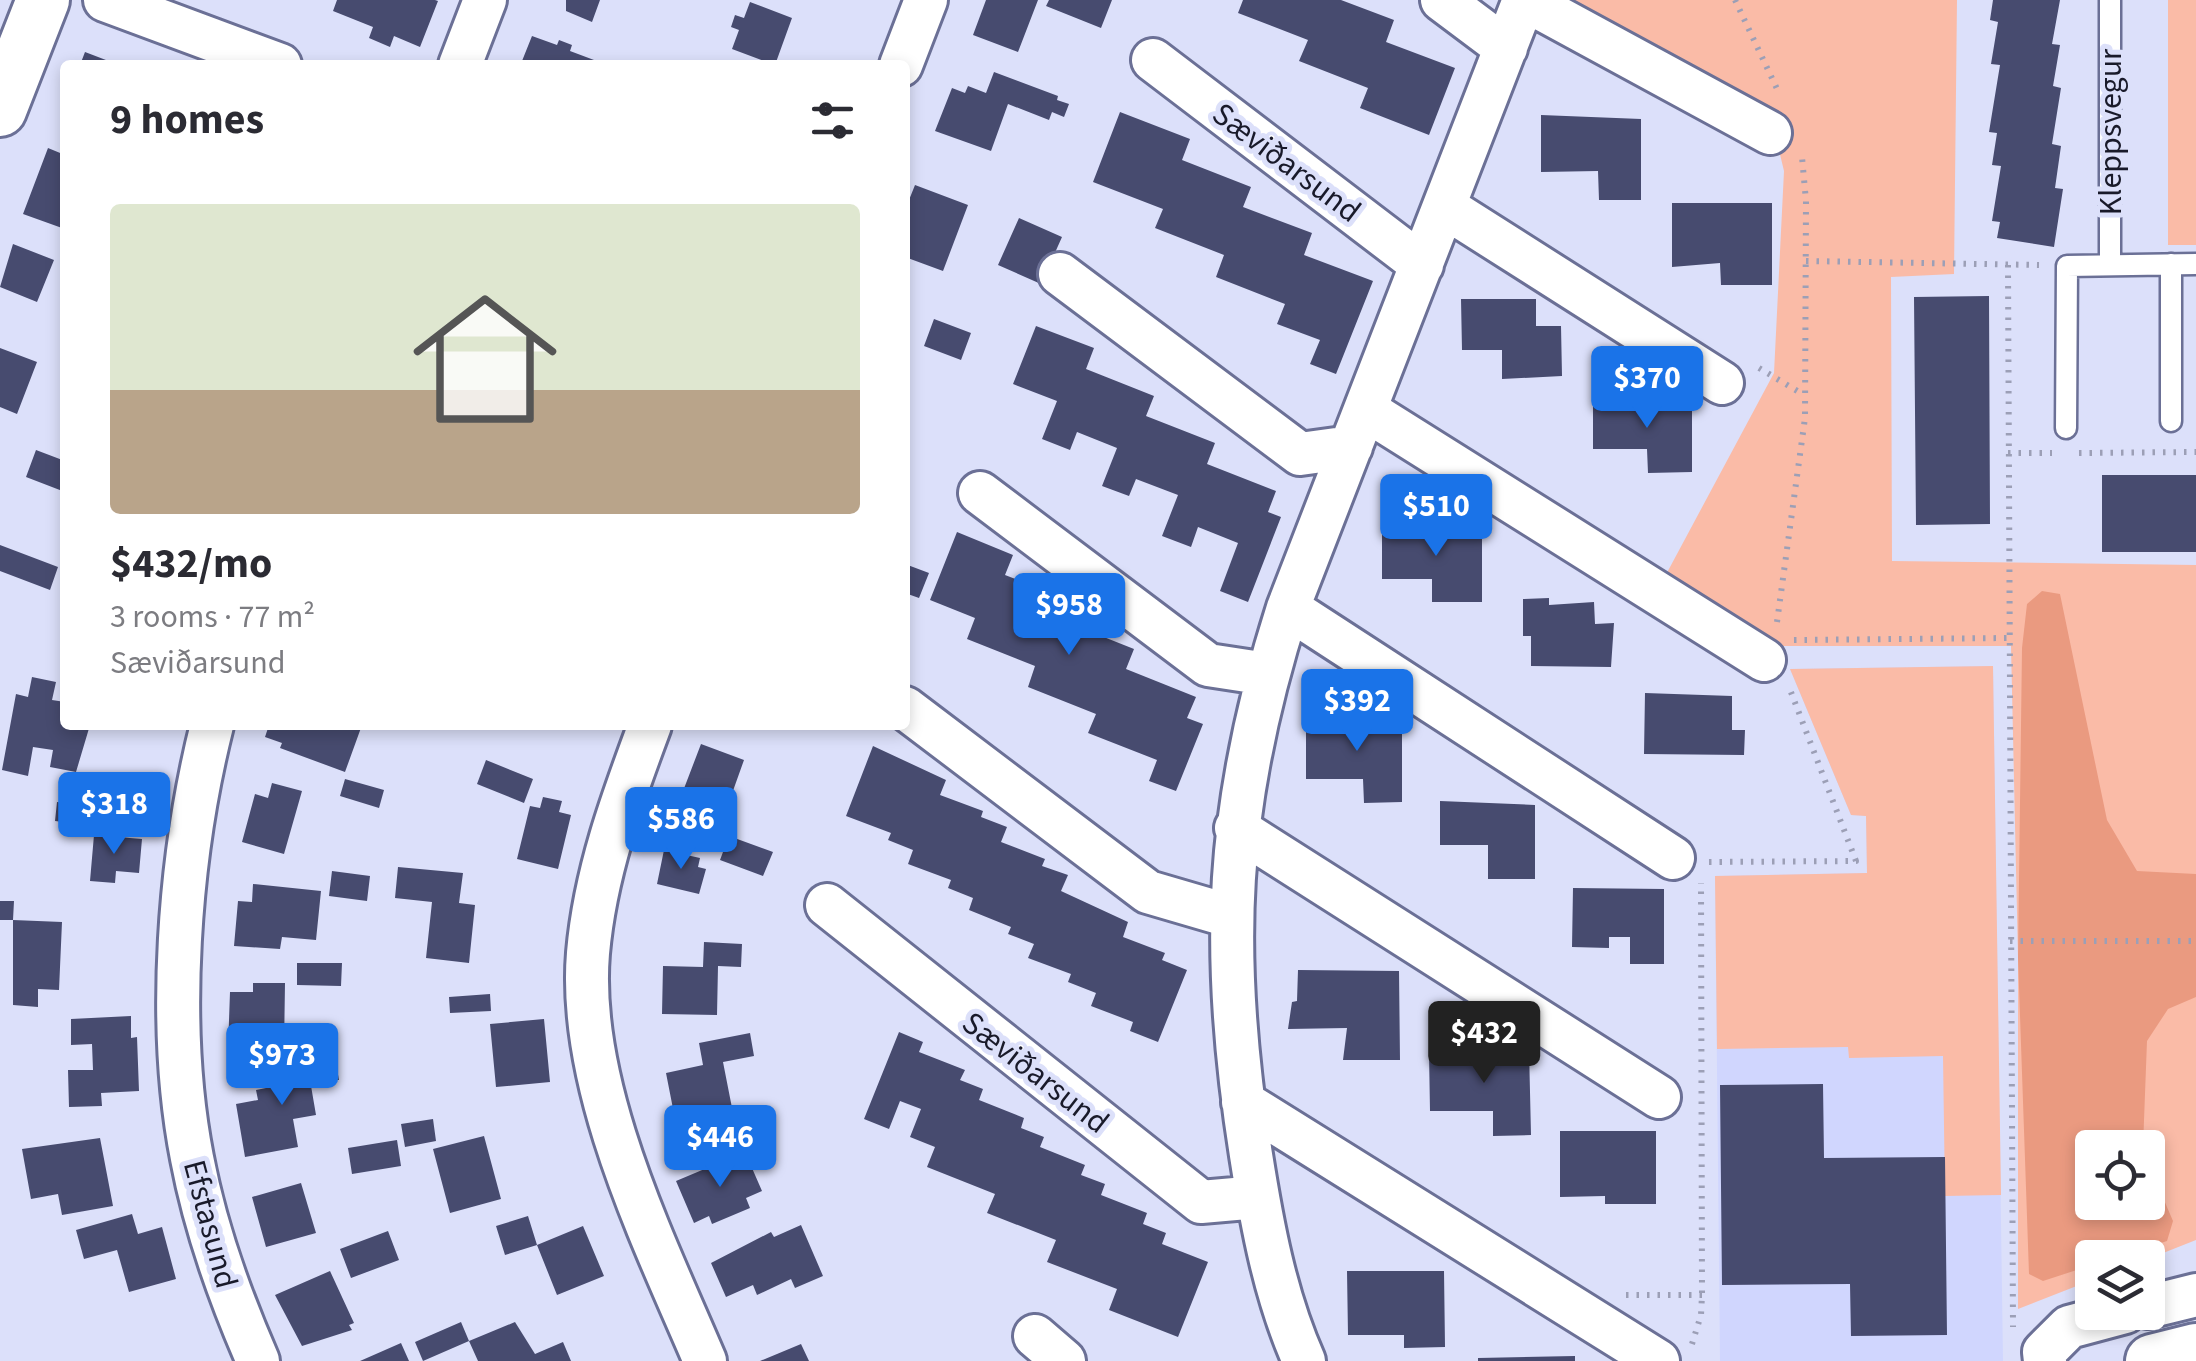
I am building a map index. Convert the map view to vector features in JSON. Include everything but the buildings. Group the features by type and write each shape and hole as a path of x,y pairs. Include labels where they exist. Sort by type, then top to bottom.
{"street":[{"path":"0,110 42,0"},
{"path":"105,0 267,60"},
{"path":"462,60 485,0"},
{"path":"903,60 926,0"},
{"path":"1442,0 1506,48"},
{"path":"1304,1361 1266,1249 1234,1030 1230,916 1244,767 1288,608 1525,0 1785,128"},
{"name":"Sæviðarsund","path":"1153,60 1422,265"},
{"path":"1444,207 1722,383"},
{"path":"1060,274 1300,454 1358,428"},
{"path":"1358,428 1775,671"},
{"path":"980,493 1208,665 1267,674"},
{"path":"1288,608 1686,860"},
{"path":"910,712 1148,892 1230,916"},
{"name":"Efstasund","path":"211,730 200,771 187,880 181,1072 192,1159 233,1304 258,1361"},
{"path":"648,730 614,822 596,893 588,957 593,1038 633,1192 706,1361"},
{"path":"1236,828 1658,1097"},
{"name":"Sæviðarsund","path":"827,905 1200,1202 1258,1197"},
{"path":"1243,1102 1674,1356"},
{"path":"2165,1303 2196,1295"},
{"path":"2045,1361 2044,1352 2075,1326"},
{"path":"2152,1361 2196,1350"}],"lane":[{"name":"Kleppsvegur","path":"2110,0 2110,265"},
{"path":"2171,264 2171,421"},
{"path":"2066,428 2067,266 2196,264"}],"path":[{"path":"1735,0 1785,128 1806,201 1805,418 1775,640 2008,638"},
{"path":"1806,261 2067,266"},
{"path":"2008,265 2012,1328"},
{"path":"2008,453 2196,452"},
{"path":"1674,1356 1702,1315 1704,1108 1686,860 1856,860 1775,671"},
{"path":"2010,941 2196,941"}],"shaded area":[{"path":"1543,0 1957,0 1954,274 1891,277 1892,561 2196,565 2196,1240 2165,1252 2165,1240 2075,1240 2075,1287 2018,1309 2018,958 2011,646 1772,646 1662,582 1774,373 1784,171 1771,117"},
{"path":"2168,0 2196,0 2196,245 2168,245"},
{"path":"2042,591 2060,594 2107,820 2137,871 2196,874 2196,997 2168,1009 2147,1041 2144,1130 2075,1130 2075,1220 2165,1220 2165,1202 2173,1221 2167,1241 2075,1240 2075,1271 2043,1281 2029,1274 2018,958 2022,648 2027,604"},
{"path":"1993,666 2003,1361 1720,1361 1715,876 1867,873 1866,816 1851,815 1790,669"},
{"path":"1993,666 2001,1195 1945,1196 1943,1056 1849,1058 1848,1047 1717,1049 1715,876 1867,873 1866,816 1851,815 1790,669"}]}
